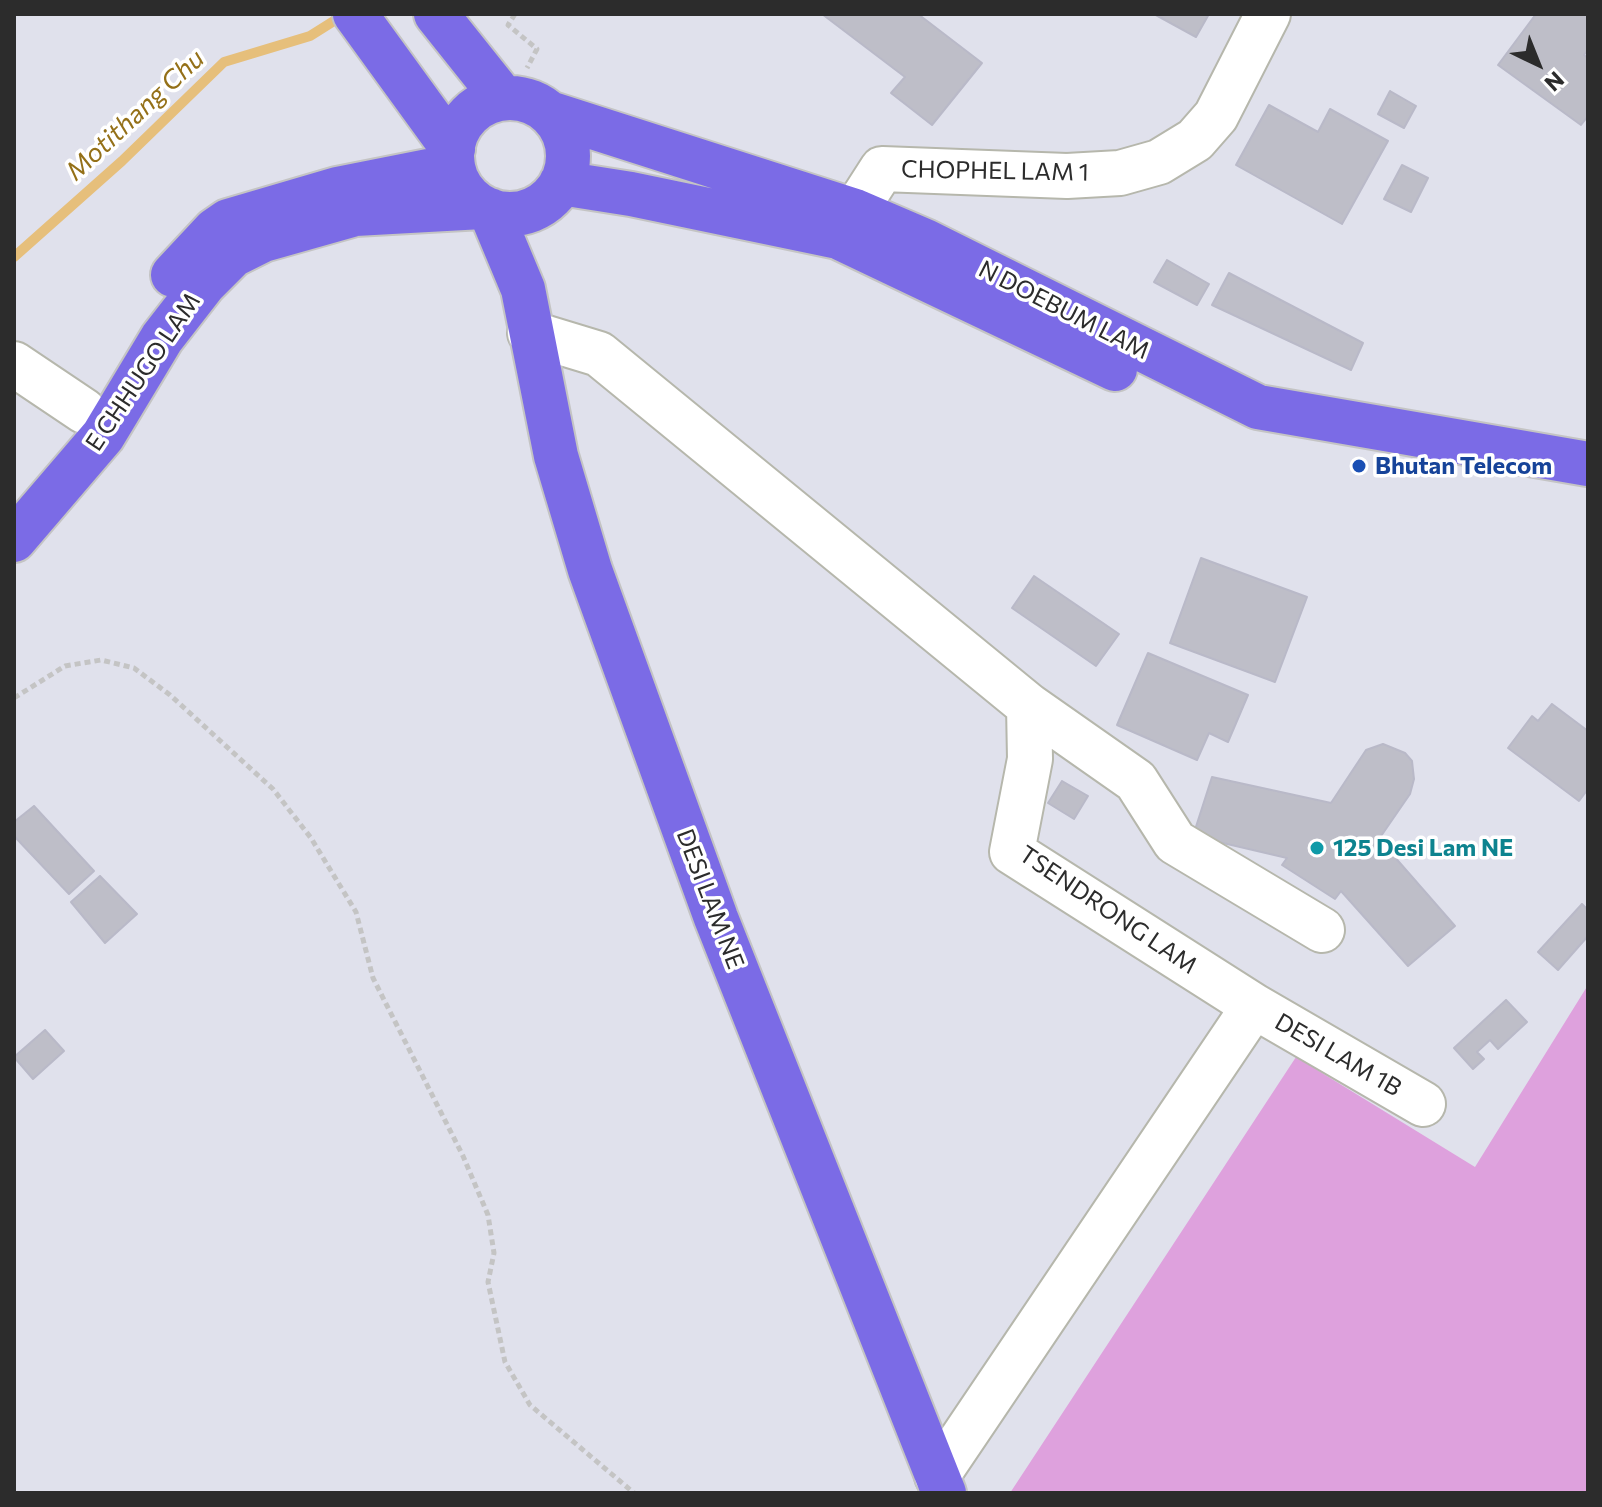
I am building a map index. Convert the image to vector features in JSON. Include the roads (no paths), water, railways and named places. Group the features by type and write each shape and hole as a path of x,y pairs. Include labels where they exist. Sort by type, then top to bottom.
{"main road":[{"path":"355,14 413,92 453,157 458,182 486,208 523,289"},
{"path":"436,14 503,98"},
{"path":"453,157 464,121 475,110 503,98 535,104 549,113 565,138 568,153 523,289"},
{"name":"N DOEBUM LAM","path":"549,113 855,211 925,241 1258,407 1588,464"},
{"name":"E CHHUGO LAM","path":"14,495 84,411 144,312 185,259 215,230 245,215 453,157"},
{"path":"486,208 521,213 555,191"},
{"name":"N DOEBUM LAM","path":"555,191 838,237 1259,437 1588,490"},
{"name":"E CHHUGO LAM","path":"14,540 103,436 162,338 204,284 233,255 263,240 355,214 486,208"},
{"name":"DESI LAM NE","path":"523,289 556,456 590,570 716,918 941,1484"}],"street":[{"name":"CHOPHEL LAM 1","path":"855,211 882,169 1067,176 1120,173 1159,162 1195,140 1211,122 1268,14"},
{"path":"530,333 599,354 1029,706 1136,781 1175,842 1322,930"},
{"path":"14,364 84,411"},
{"name":"TSENDRONG LAM","path":"1029,706 1030,759 1012,852 1254,1006"},
{"path":"941,1484 1254,1006"},
{"name":"DESI LAM 1B","path":"1254,1006 1423,1104"}],"waterway":[{"name":"Motithang Chu","path":"14,257 122,161 224,62 310,36 345,14"}],"place":[{"name":"Bhutan Telecom","path":"1359,466"},
{"name":"125 Desi Lam NE","path":"1317,848"}]}
